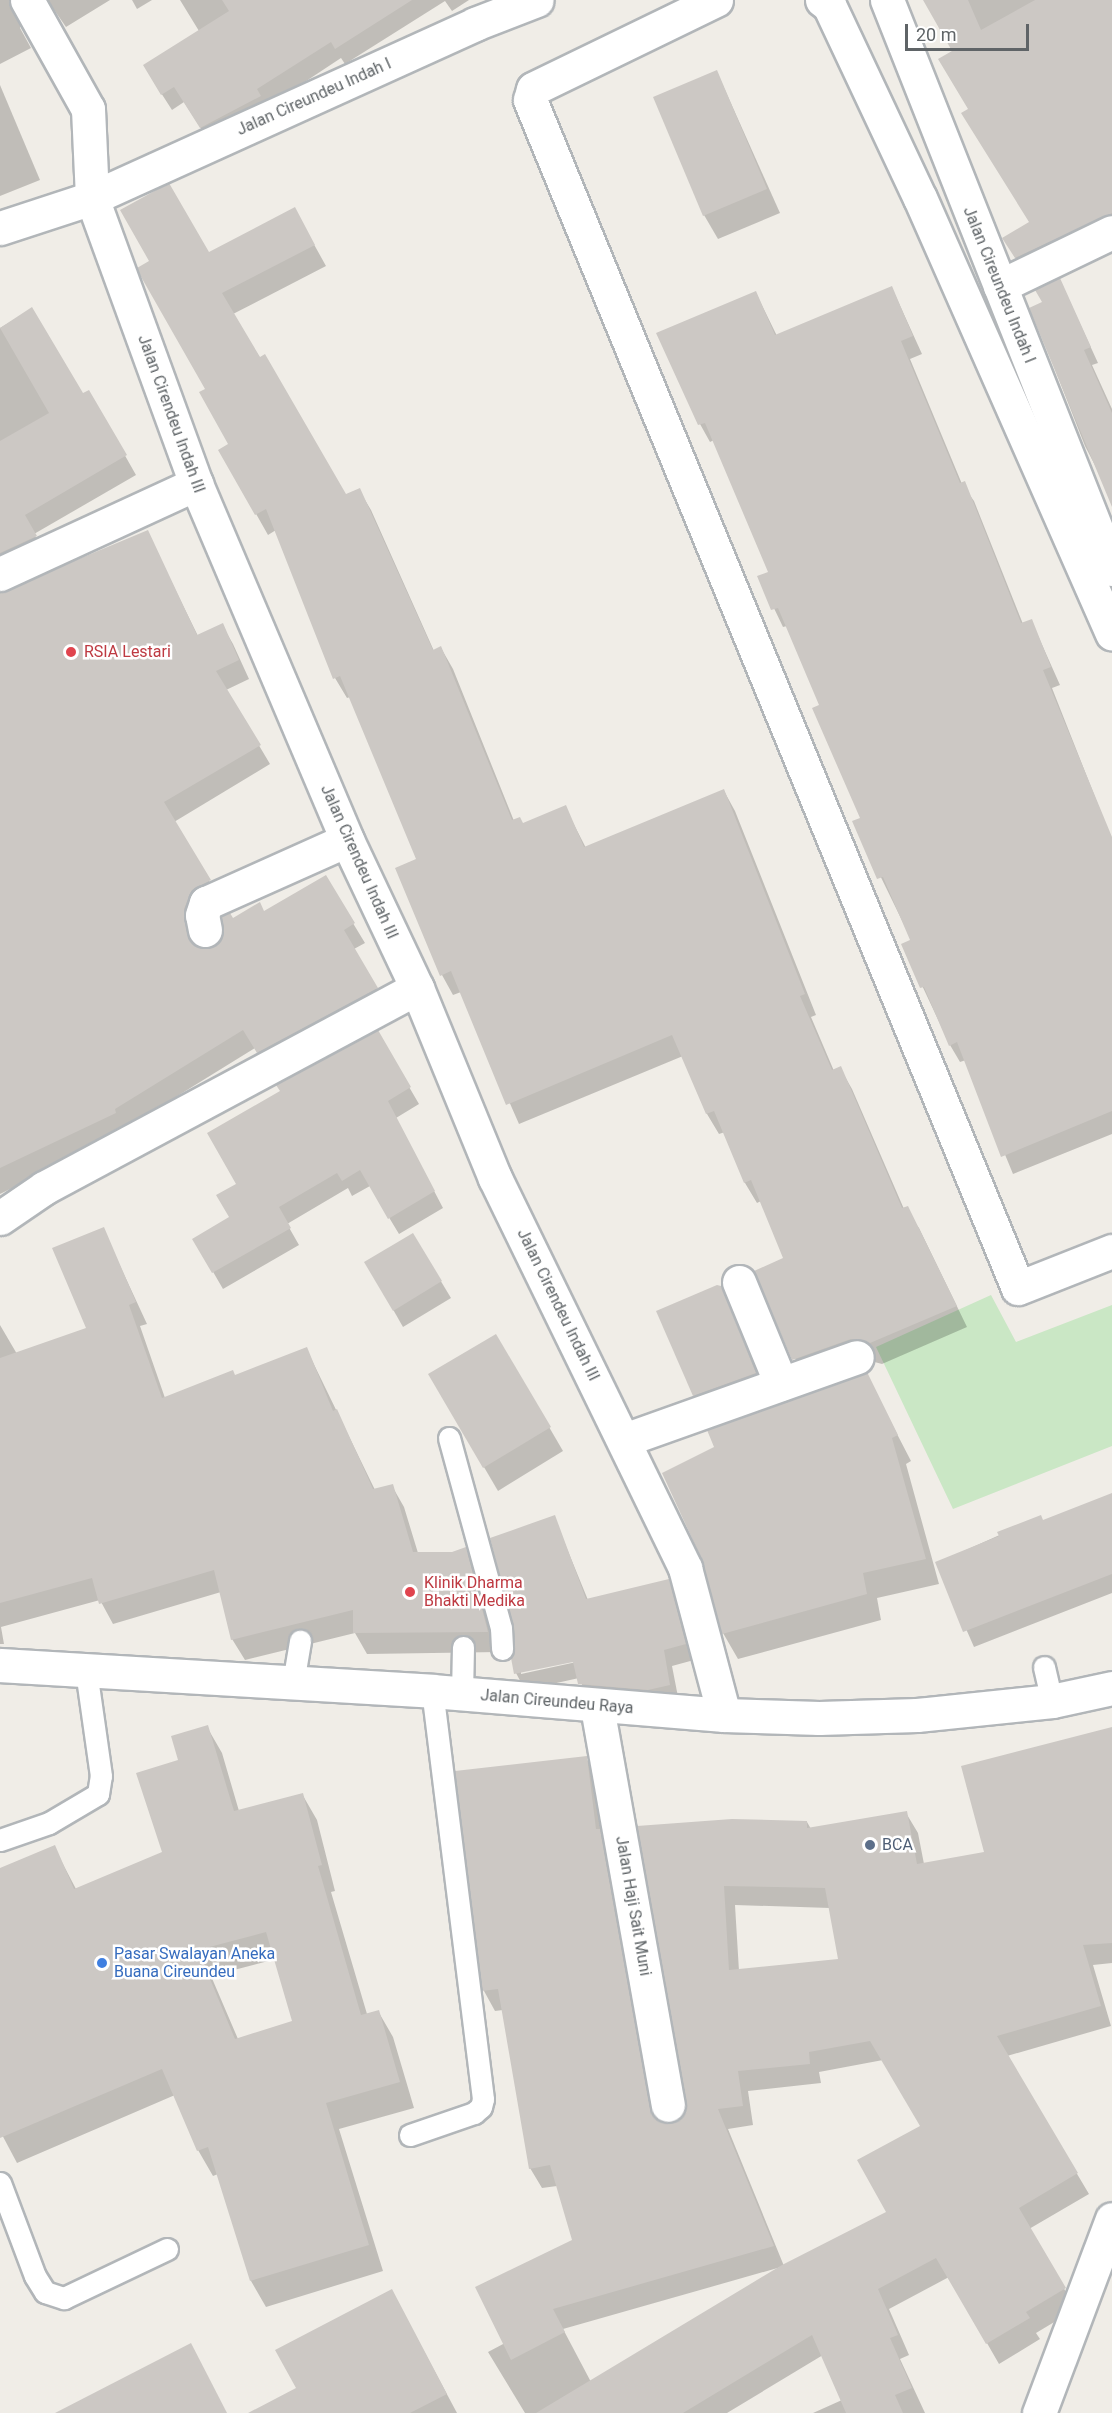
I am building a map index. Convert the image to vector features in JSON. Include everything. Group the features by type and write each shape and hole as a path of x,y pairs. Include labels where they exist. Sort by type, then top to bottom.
{"street":[{"name":"Jalan Cirendeu Indah III","path":"27,0 88,109 92,198 196,484 347,840 417,988 495,1178 685,1568 724,1715"},
{"name":"Jalan Cireundeu Indah I","path":"0,228 92,198 475,24 537,0"},
{"path":"716,0 533,89 530,100 1018,1288 1112,1251"},
{"path":"822,0 829,5 920,198 1112,634"},
{"name":"Jalan Cireundeu Indah I","path":"887,0 1112,570"},
{"path":"1000,286 1112,232"},
{"path":"0,574 196,484"},
{"path":"205,930 202,915 206,903 347,840"},
{"path":"0,1218 44,1188 417,988"},
{"path":"739,1282 781,1384"},
{"path":"624,1440 857,1357"},
{"name":"Jalan Cireundeu Raya","path":"0,1665 447,1692 597,1707 724,1715 917,1716 1052,1701 1112,1688"},
{"name":"Jalan Haji Sait Muni","path":"597,1707 669,2105"},
{"path":"1039,2413 1112,2218"}],"lane":[{"path":"449,1438 501,1628 502,1649"},
{"path":"293,1683 300,1641"},
{"path":"410,2135 474,2113 483,2098 447,1692 463,1647"},
{"path":"1044,1667 1052,1701"},
{"path":"0,1840 49,1823 98,1794 101,1776 86,1671"},
{"path":"0,2183 35,2276 45,2292 64,2298 167,2249"}],"green space":[{"path":"991,1295 1016,1342 1112,1305 1112,1446 953,1509 876,1347"}],"building":[{"path":"222,0 412,0 335,49 331,42 257,89 261,96 200,128 174,87 161,95 143,65 229,11"},
{"path":"923,0 968,0 981,30 1035,0 1112,0 1112,213 1015,258 1002,238 1029,222 961,113 968,109 938,59 952,51"},
{"path":"717,70 767,189 703,216 653,97"},
{"path":"169,183 209,252 295,207 315,245 222,293 260,357 265,354 346,494 360,488 433,650 441,646 512,820 520,817 523,823 566,805 584,847 724,789 805,994 800,996 832,1070 841,1066 902,1208 908,1206 957,1306 870,1343 851,1339 792,1360 754,1271 783,1258 751,1180 744,1183 714,1111 706,1114 672,1035 506,1105 451,971 440,976 395,868 416,859 340,676 333,679 266,509 255,515 218,450 228,444 199,392 205,389 137,268 149,261 120,210"},
{"path":"1060,278 1091,347 1084,350 1112,413 1112,507 1029,308 1042,302 1035,290"},
{"path":"892,286 913,336 901,341 960,483 965,481 1021,623 1032,619 1051,667 1043,670 1112,837 1112,1111 1001,1157 957,1042 949,1046 924,987 920,988 901,944 910,940 883,877 877,879 852,821 860,818 812,708 819,705 778,608 771,610 757,576 768,572 705,423 698,425 656,333 756,291 775,335"},
{"path":"32,307 83,393 89,390 127,455 25,515 37,536 0,553 0,441 49,413 0,328"},
{"path":"148,530 197,635 223,623 239,660 216,671 261,745 164,802 211,880 192,890 184,909 191,942 200,948 217,944 223,935 221,917 230,913 233,918 260,902 264,911 326,875 355,923 344,930 378,988 257,1053 243,1030 115,1109 116,1113 0,1168 0,592"},
{"path":"378,1030 411,1087 388,1101 435,1191 388,1219 360,1170 342,1181 337,1173 279,1207 291,1228 212,1273 192,1239 229,1217 216,1195 236,1184 207,1133 280,1091 276,1085"},
{"path":"104,1227 136,1302 129,1305 162,1398 233,1370 235,1375 307,1347 333,1411 337,1409 373,1489 393,1484 413,1552 452,1552 466,1547 488,1632 353,1633 353,1610 231,1640 214,1570 99,1604 92,1578 0,1603 0,1358 86,1328 52,1248"},
{"path":"413,1233 442,1281 393,1311 364,1262"},
{"path":"717,1285 721,1286 756,1373 693,1396 656,1311"},
{"path":"496,1334 551,1427 483,1468 428,1374"},
{"path":"867,1372 898,1435 892,1438 926,1559 863,1573 867,1594 722,1634 702,1560 662,1473 714,1447 707,1430"},
{"path":"1112,1493 1112,1574 963,1632 935,1562 999,1536 997,1532 1041,1515 1043,1520"},
{"path":"555,1515 586,1599 669,1579 686,1644 664,1650 670,1685 648,1690 578,1684 573,1662 514,1674 511,1658 515,1648 513,1625 490,1538"},
{"path":"208,1725 234,1811 303,1793 322,1865 318,1866 361,2015 379,2010 400,2082 326,2103 369,2245 250,2281 208,2147 197,2151 162,2069 0,2138 0,1868 55,1845 74,1889 162,1852 136,1773 178,1760 171,1736","holes":["266,1932 292,2021 235,2039 198,1950"]},
{"path":"1112,1727 1112,1943 1083,1945 1101,2006 997,2036 1078,2173 1019,2208 1066,2288 1026,2312 1030,2318 986,2344 936,2258 878,2289 898,2335 890,2338 912,2388 895,2395 903,2413 846,2413 812,2335 683,2413 536,2413 782,2265 886,2212 857,2160 920,2126 870,2041 809,2052 810,2064 738,2071 743,2106 718,2109 774,2246 553,2309 565,2332 511,2360 475,2287 572,2240 550,2165 529,2169 498,1989 482,1991 455,1771 587,1756 596,1829 600,1829 650,2108 654,2117 671,2123 680,2119 686,2102 637,1826 732,1819 807,1821 807,1828 907,1811 917,1864 984,1852 961,1766","holes":["724,1886 825,1888 838,1959 729,1970"]},
{"path":"392,2289 447,2394 410,2413 248,2413 296,2388 275,2350"},
{"path":"191,2343 227,2413 55,2413"}],"place":[{"name":"RSIA Lestari","path":"71,652"},
{"name":"Klinik Dharma Bhakti Medika","path":"410,1592"},
{"name":"BCA","path":"870,1845"},
{"name":"Pasar Swalayan Aneka Buana Cireundeu","path":"102,1963"}]}
